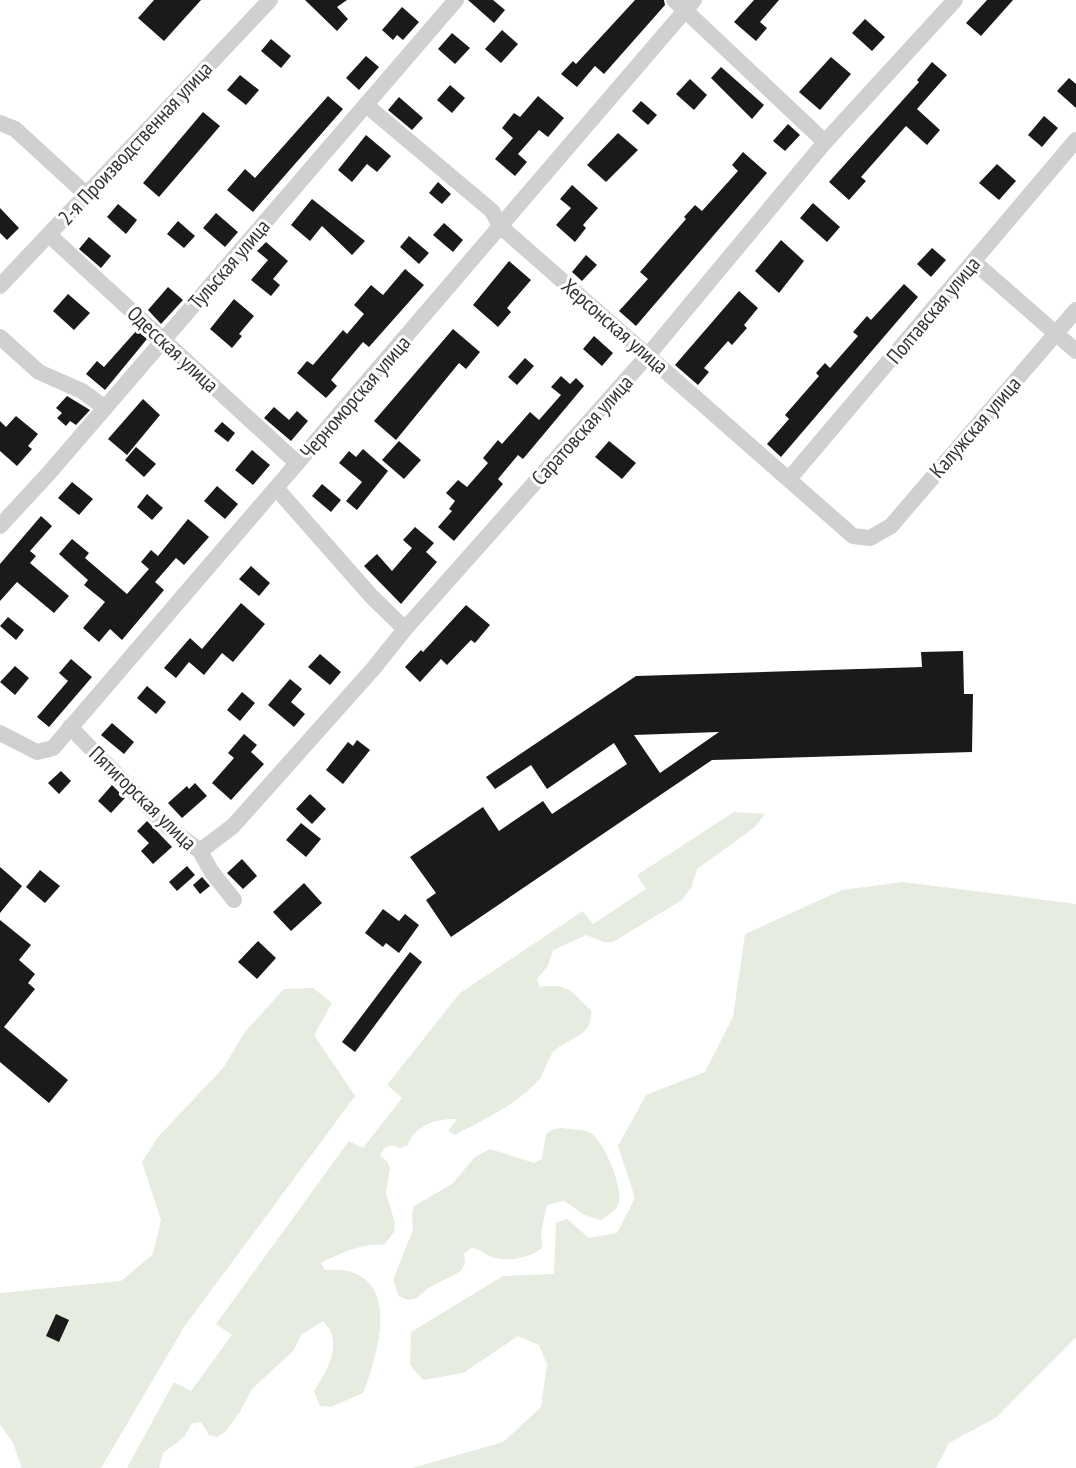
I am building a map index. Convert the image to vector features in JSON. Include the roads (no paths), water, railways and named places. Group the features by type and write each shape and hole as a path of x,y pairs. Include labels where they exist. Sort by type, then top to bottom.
{"street":[{"name":"2-я Производственная улица","path":"0,286 88,196 270,0"},
{"name":"Тульская улица","path":"0,526 164,340 456,0"},
{"name":"Саратовская улица","path":"200,851 233,826 373,669 405,629 649,354 825,142 955,0"},
{"path":"684,3 825,142"},
{"name":"Черноморская улица","path":"0,732 37,752 53,748 501,226 684,3"},
{"name":"Херсонская улица","path":"366,105 492,211 501,226 853,536 870,538"},
{"path":"0,123 15,129 88,196"},
{"name":"Полтавская улица","path":"789,479 1076,140"},
{"name":"Одесская улица","path":"49,235 297,463"},
{"path":"974,262 1076,351"},
{"name":"Калужская улица","path":"870,538 891,526 1076,310"},
{"path":"0,337 39,372 82,391 105,408"},
{"path":"276,488 372,597 405,629"},
{"name":"Пятигорская улица","path":"70,727 168,827 200,851 211,871 234,900"}]}
